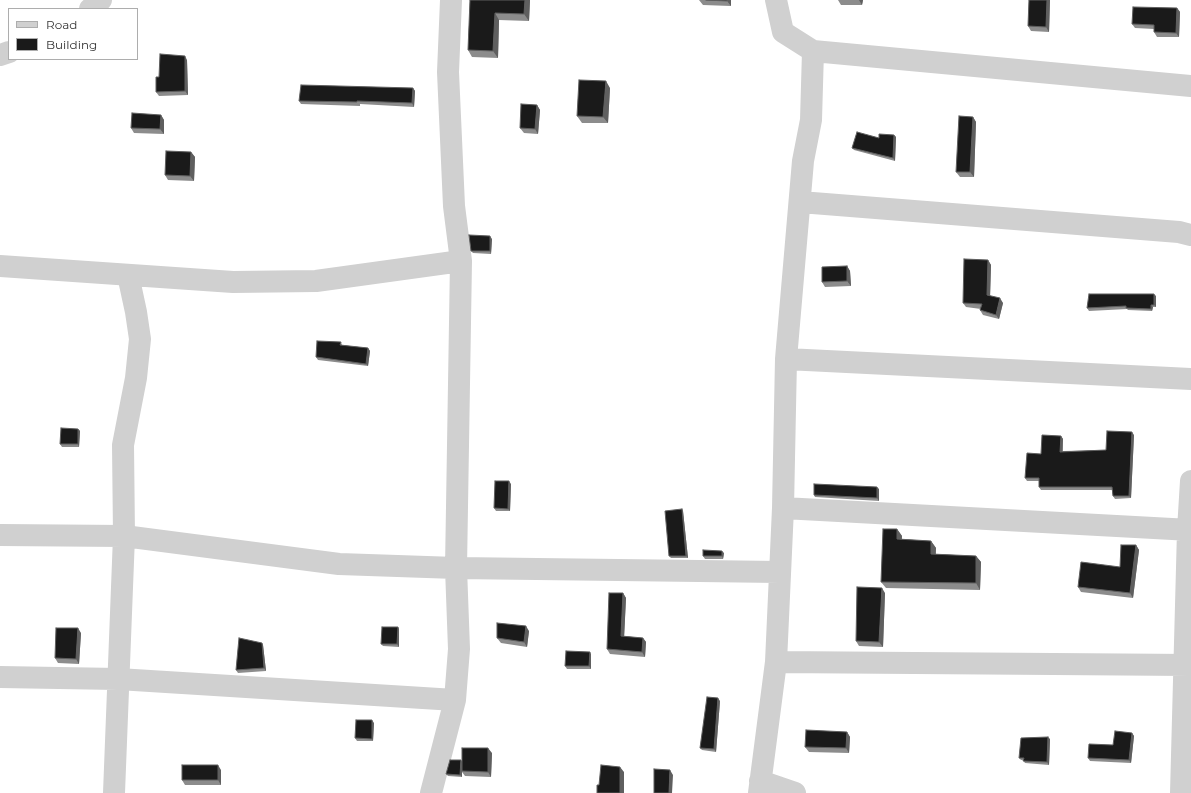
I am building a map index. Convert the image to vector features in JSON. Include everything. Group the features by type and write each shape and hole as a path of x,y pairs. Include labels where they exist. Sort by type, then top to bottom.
{"street":[{"path":"91,8 101,0"},
{"path":"431,793 455,700 459,648 456,568 461,261 454,206 448,72 451,0"},
{"path":"776,0 783,32 813,51 1191,86"},
{"path":"795,793 759,787 776,662 783,508 786,359 803,161 811,120 813,51"},
{"path":"800,202 1179,232 1191,235"},
{"path":"0,266 233,282 316,281 461,261"},
{"path":"114,793 124,536 122,445 136,378 140,339 128,275"},
{"path":"786,359 1191,378"},
{"path":"1181,793 1188,664 1191,481"},
{"path":"783,508 1190,530"},
{"path":"0,535 124,536 339,564 456,568 780,572"},
{"path":"776,662 1188,664"},
{"path":"0,677 118,679 455,700"}],"building":[{"path":"470,0 525,0 524,14 495,13 493,51 468,50"},
{"path":"706,0 727,0 727,1"},
{"path":"1029,0 1047,0 1046,27 1028,26"},
{"path":"1133,7 1177,8 1176,33 1154,32 1154,25 1132,24"},
{"path":"160,54 185,56 185,91 156,92 156,77 159,77"},
{"path":"579,80 606,81 603,117 577,116"},
{"path":"301,85 413,88 412,103 299,101"},
{"path":"521,104 537,105 535,129 520,128"},
{"path":"132,113 161,115 160,129 131,128"},
{"path":"959,116 973,117 970,172 956,172"},
{"path":"857,132 879,138 879,134 894,135 893,158 852,148"},
{"path":"166,151 191,152 190,176 165,175"},
{"path":"469,235 490,236 490,251 471,251"},
{"path":"964,259 988,260 987,295 1000,298 996,315 980,310 982,304 963,303"},
{"path":"847,266 847,281 822,282 822,267"},
{"path":"1089,294 1154,294 1154,305 1151,305 1151,309 1126,308 1126,306 1087,308"},
{"path":"317,341 341,342 340,345 368,348 366,364 316,357"},
{"path":"61,428 78,429 78,444 60,444"},
{"path":"1107,431 1132,432 1129,496 1113,496 1112,487 1039,487 1039,478 1025,478 1027,453 1041,454 1042,435 1061,436 1060,452 1106,450"},
{"path":"495,481 509,481 508,509 494,508"},
{"path":"814,484 877,487 877,498 814,495"},
{"path":"682,509 686,556 669,556 665,511"},
{"path":"883,529 897,529 897,539 931,541 931,554 976,556 976,583 881,582"},
{"path":"1121,545 1136,545 1130,593 1078,587 1081,562 1120,567"},
{"path":"703,550 722,551 722,556 703,556"},
{"path":"857,587 882,588 879,642 856,641"},
{"path":"609,593 623,593 621,636 643,638 642,652 607,649"},
{"path":"497,623 526,626 524,642 497,638"},
{"path":"382,627 398,627 397,644 381,644"},
{"path":"56,628 78,628 76,659 55,658"},
{"path":"239,638 262,643 264,668 236,670"},
{"path":"566,651 590,652 589,666 565,666"},
{"path":"707,697 718,698 714,749 700,748"},
{"path":"356,720 372,720 372,739 355,738"},
{"path":"806,730 847,732 846,748 805,747"},
{"path":"1115,731 1132,733 1129,760 1088,758 1089,744 1113,745"},
{"path":"1048,737 1047,762 1023,761 1024,758 1019,758 1021,738"},
{"path":"462,748 488,748 488,772 462,771"},
{"path":"450,760 461,760 460,775 446,774"},
{"path":"182,765 218,765 218,780 182,780"},
{"path":"601,765 620,767 620,793 597,793"},
{"path":"654,769 670,770 669,793 654,793"}]}
